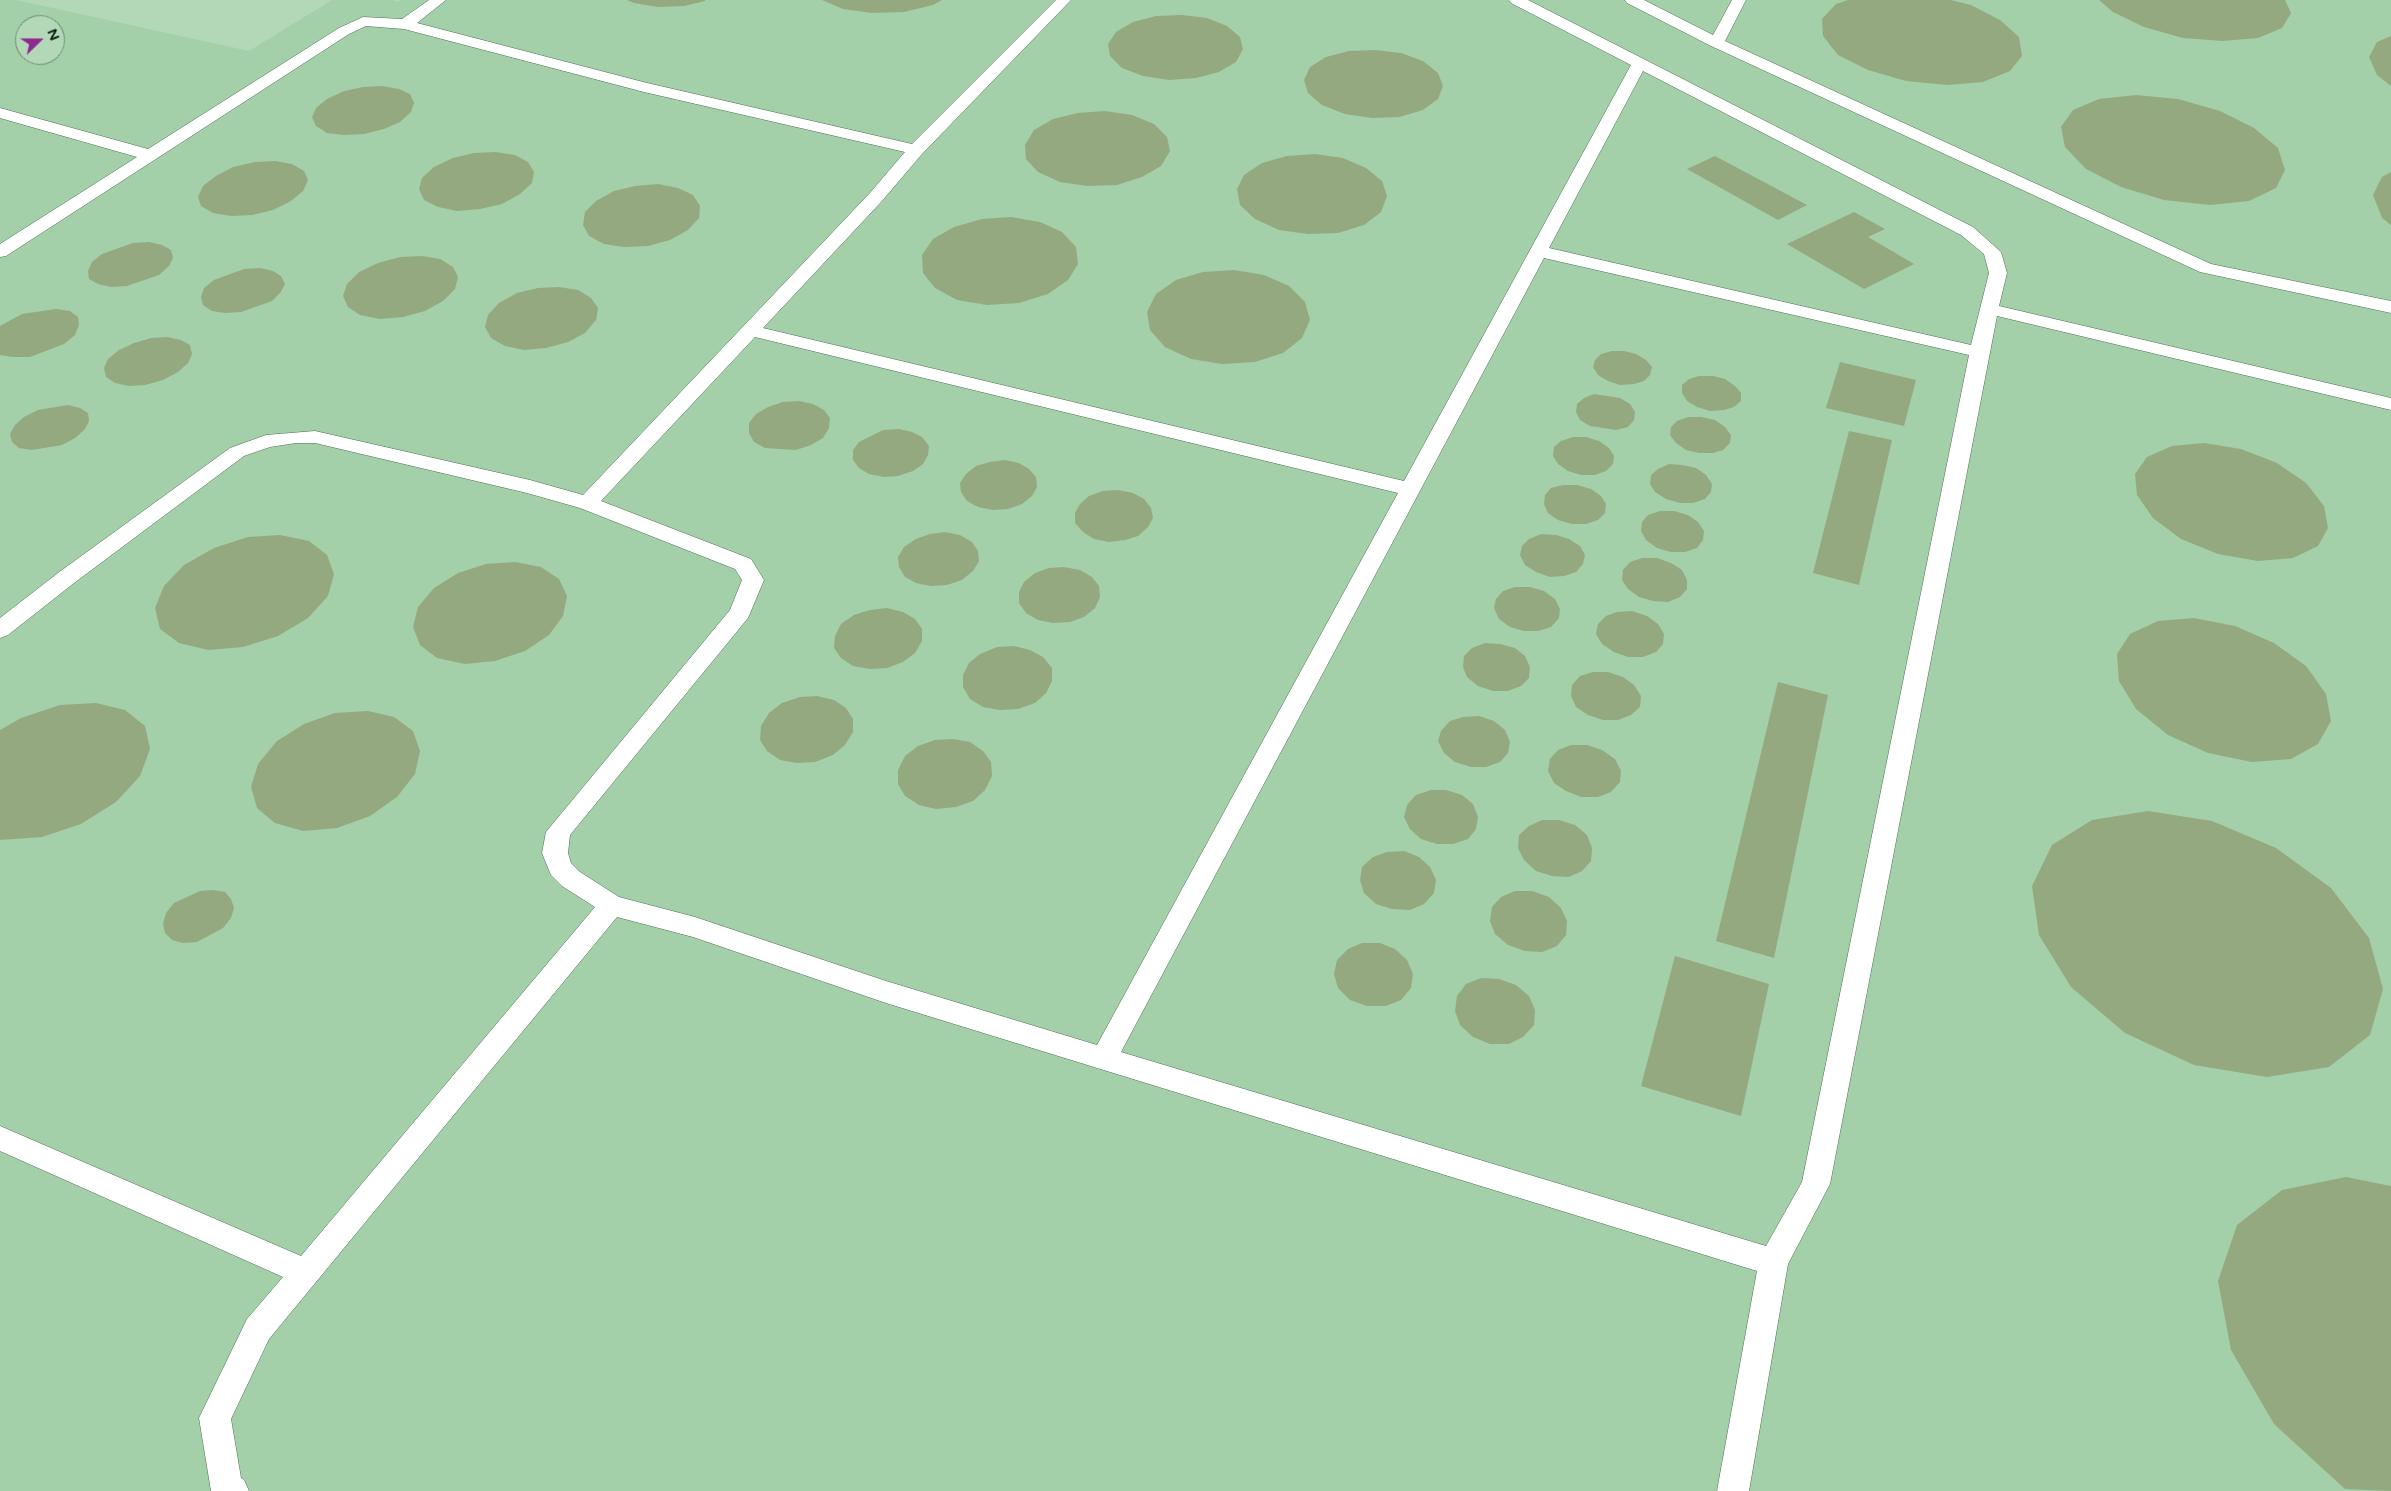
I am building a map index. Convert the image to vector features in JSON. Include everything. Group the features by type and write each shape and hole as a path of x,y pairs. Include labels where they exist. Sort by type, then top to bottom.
{"lane":[{"path":"405,24 439,0"},
{"path":"587,503 875,198 916,150 1064,0"},
{"path":"1516,0 1968,231 1992,252 1998,272 1980,352 1816,1184 1773,1262 1733,1491"},
{"path":"1632,0 1716,43 2206,268 2391,307"},
{"path":"1716,43 1739,0"},
{"path":"0,252 344,31 370,22 405,24 644,88 916,150"},
{"path":"1103,1059 1640,63"},
{"path":"0,113 150,155"},
{"path":"1538,251 1980,352"},
{"path":"1989,309 2391,404"},
{"path":"750,330 1410,489"},
{"path":"0,630 66,578 237,452 266,441 296,437 315,437 530,487 587,503 630,518 743,564 754,580 740,614 558,832 555,853 560,868 571,879 612,904 695,927 886,992 1773,1262"},
{"path":"233,1491 226,1488 215,1418 258,1330 612,904"},
{"path":"0,1138 305,1272"}],"shaded area":[{"path":"0,0 16,0 249,51 332,0 393,0 398,2 401,0 2391,0 2391,1491 0,1491"}],"building":[{"path":"627,0 705,1 684,6 658,7"},
{"path":"822,0 942,0 933,5 904,12 872,13 843,9"},
{"path":"1848,0 1951,0 1971,5 2000,20 2019,37 2022,56 2010,71 1983,82 1947,85 1906,81 1868,70 1838,55 1823,36 1822,19 1836,4"},
{"path":"2099,0 2285,0 2291,13 2282,28 2258,38 2223,41 2183,38 2144,27 2113,12"},
{"path":"1182,15 1207,18 1227,26 1240,37 1243,49 1236,62 1219,72 1196,78 1169,80 1143,76 1122,68 1110,56 1108,44 1116,32 1133,22 1156,16"},
{"path":"2391,36 2391,86 2377,75 2369,57 2377,42"},
{"path":"1375,50 1401,53 1423,61 1438,73 1443,86 1438,99 1423,110 1399,117 1372,118 1345,114 1322,105 1308,93 1304,80 1310,67 1326,57 1349,51"},
{"path":"382,86 399,89 410,94 414,103 411,112 400,122 384,129 364,134 344,135 327,133 316,126 312,117 316,108 327,99 344,91"},
{"path":"2136,95 2178,99 2220,111 2254,128 2278,148 2285,170 2276,188 2249,201 2210,205 2164,200 2121,187 2086,169 2065,147 2061,127 2073,110 2099,99"},
{"path":"1105,111 1132,115 1154,124 1167,137 1170,151 1161,166 1142,177 1117,185 1087,186 1060,182 1038,172 1026,159 1025,145 1034,130 1053,119 1078,113"},
{"path":"496,152 515,155 528,162 534,172 532,183 520,194 502,204 480,209 457,211 438,207 424,200 419,189 422,178 434,167 453,158 474,153"},
{"path":"1315,154 1343,158 1366,168 1382,181 1387,196 1381,212 1364,225 1338,233 1308,234 1279,230 1255,219 1240,205 1237,189 1244,175 1262,163 1287,156"},
{"path":"1715,156 1807,205 1778,220 1687,169"},
{"path":"275,161 292,164 304,171 308,180 303,191 291,201 273,210 252,215 231,216 213,213 201,206 198,197 203,186 216,176 233,167 255,162"},
{"path":"2391,172 2391,225 2382,218 2373,195 2382,177"},
{"path":"658,184 678,188 693,195 700,206 699,218 688,230 670,240 648,246 624,247 604,244 589,236 583,225 585,212 596,201 614,191 635,186"},
{"path":"1854,212 1885,229 1868,237 1914,264 1864,289 1787,244"},
{"path":"1011,217 1040,222 1062,232 1076,247 1078,264 1068,280 1048,294 1019,303 987,305 957,300 935,288 923,273 922,255 933,239 954,227 982,219"},
{"path":"149,242 162,245 171,250 173,258 169,266 159,275 127,286 111,287 98,284 89,279 88,271 92,262 102,254 133,243"},
{"path":"422,256 440,259 453,267 458,277 455,289 443,301 425,311 403,317 380,319 360,315 348,307 343,296 347,284 359,272 378,263 400,257"},
{"path":"260,268 273,271 281,276 285,284 281,292 272,301 241,312 225,313 212,311 203,305 201,297 204,288 214,280 244,269"},
{"path":"1234,270 1264,275 1289,286 1305,302 1310,320 1302,338 1283,353 1255,362 1222,364 1191,359 1165,347 1150,330 1147,312 1156,294 1176,280 1203,272"},
{"path":"559,287 578,290 591,298 598,308 596,320 585,333 568,342 546,348 524,350 505,346 491,338 485,327 488,315 499,303 517,293 538,288"},
{"path":"56,309 70,311 78,317 79,325 75,335 64,344 30,357 0,355 0,326 22,314"},
{"path":"167,337 181,340 190,345 192,354 188,363 178,372 163,380 145,385 129,386 115,383 106,377 104,368 108,359 119,350 151,338"},
{"path":"1612,351 1636,354 1646,360 1652,367 1650,375 1644,381 1620,385 1598,375 1593,367 1595,360 1601,354"},
{"path":"1840,362 1916,380 1904,426 1826,408"},
{"path":"1699,376 1713,376 1725,379 1741,393 1741,401 1734,407 1724,410 1710,411 1697,407 1687,401 1682,393 1682,385 1689,379"},
{"path":"1594,394 1620,398 1630,404 1635,412 1634,420 1628,427 1616,430 1590,426 1580,420 1576,412 1577,404 1584,398"},
{"path":"799,401 813,404 824,410 830,418 829,428 823,438 811,445 796,450 765,448 754,442 749,433 749,423 756,414 768,407 783,402"},
{"path":"68,405 80,408 88,413 89,421 85,429 75,438 62,445 32,450 19,448 12,442 10,434 15,425 24,417 38,410"},
{"path":"1688,417 1715,420 1725,427 1731,435 1730,443 1723,450 1713,453 1699,453 1686,450 1676,443 1670,435 1671,427 1677,421"},
{"path":"899,429 922,437 929,446 928,455 923,464 913,471 898,476 884,477 869,474 859,468 853,460 853,450 859,442 883,430"},
{"path":"1849,431 1892,440 1859,585 1813,573"},
{"path":"1573,437 1586,437 1599,441 1609,448 1614,456 1613,464 1606,471 1595,475 1581,475 1568,471 1558,464 1553,456 1554,447 1561,441"},
{"path":"2204,443 2241,449 2277,463 2306,483 2324,506 2328,528 2318,546 2293,558 2258,561 2218,554 2181,539 2153,518 2137,495 2135,474 2147,457 2172,446"},
{"path":"1005,460 1019,463 1029,469 1036,477 1037,487 1032,496 1022,504 1008,509 993,510 978,507 967,501 961,492 960,483 966,474 976,466"},
{"path":"1669,464 1696,468 1706,475 1712,484 1711,492 1705,499 1693,503 1680,503 1666,499 1655,492 1650,484 1651,475"},
{"path":"1563,485 1577,485 1591,489 1601,496 1606,504 1605,513 1598,520 1586,524 1572,524 1558,520 1548,513 1544,504 1545,495 1551,488"},
{"path":"1118,490 1133,493 1144,499 1151,508 1153,518 1148,527 1138,536 1109,542 1094,539 1083,532 1075,523 1075,513 1080,504 1089,496 1103,491"},
{"path":"1660,511 1674,511 1688,515 1698,522 1704,531 1703,540 1697,548 1685,552 1671,552 1657,548 1646,540 1641,531 1642,522 1648,515"},
{"path":"945,532 960,535 972,542 978,551 979,561 973,571 962,580 947,585 931,586 916,583 905,577 899,567 898,557 904,547 916,539 930,534"},
{"path":"1541,534 1556,535 1569,539 1580,546 1585,555 1583,564 1576,572 1564,576 1550,577 1536,572 1525,565 1520,555 1522,546 1529,539"},
{"path":"280,535 309,541 327,555 334,574 328,596 308,618 278,636 243,647 208,650 179,643 160,629 155,608 164,586 184,565 214,548 248,537"},
{"path":"1642,558 1657,558 1671,563 1682,570 1687,580 1687,589 1680,597 1668,602 1653,601 1639,597 1628,589 1622,580 1623,570 1630,562"},
{"path":"515,562 541,567 559,579 567,596 563,616 549,635 525,651 495,661 465,664 437,658 420,645 413,627 418,607 434,588 458,573 486,564"},
{"path":"1064,567 1080,570 1092,577 1099,586 1100,597 1095,608 1084,617 1070,622 1053,623 1038,620 1026,613 1019,603 1019,592 1024,582 1035,573 1049,568"},
{"path":"1515,587 1530,587 1544,591 1555,599 1560,609 1559,618 1551,627 1538,631 1524,631 1510,627 1499,619 1494,608 1496,599 1503,591"},
{"path":"887,608 903,612 915,619 922,629 922,641 915,653 903,662 887,668 870,669 853,666 841,658 834,648 835,636 841,624 854,615 870,610"},
{"path":"1632,611 1647,616 1658,624 1664,634 1663,644 1656,652 1643,657 1628,657 1614,652 1602,644 1596,634 1598,624 1606,616 1617,612"},
{"path":"2194,618 2235,626 2274,643 2306,666 2326,694 2331,721 2318,744 2291,759 2252,762 2208,753 2168,735 2136,709 2119,681 2117,654 2130,634 2158,621"},
{"path":"1485,643 1515,648 1525,656 1530,667 1529,678 1521,686 1508,691 1493,691 1478,686 1467,677 1463,667 1464,656 1472,648"},
{"path":"1014,646 1030,650 1043,657 1052,668 1052,681 1046,693 1035,703 1018,709 1000,710 983,707 970,699 963,687 963,675 969,663 980,654 997,647"},
{"path":"1593,672 1608,672 1623,677 1634,685 1641,696 1640,707 1631,715 1618,720 1603,720 1588,715 1576,707 1571,696 1572,685 1580,676"},
{"path":"1778,682 1828,695 1774,958 1716,941"},
{"path":"817,696 834,700 846,708 853,719 853,732 845,745 833,755 815,762 797,763 780,760 767,751 760,740 761,726 769,713 782,703 800,697"},
{"path":"96,703 125,710 145,726 150,749 140,776 116,802 81,824 42,837 0,840 0,730 21,718 60,705"},
{"path":"368,711 394,717 413,731 420,751 415,774 397,797 370,816 337,828 303,831 275,823 257,808 251,787 258,764 277,741 304,724 335,713"},
{"path":"1479,716 1494,721 1505,730 1510,742 1508,753 1500,762 1486,767 1471,767 1455,762 1444,753 1438,741 1441,731 1450,721 1463,717"},
{"path":"953,739 970,742 983,751 991,762 992,776 985,790 973,801 956,807 936,809 919,805 905,796 898,784 898,770 905,756 918,746 935,740"},
{"path":"1571,745 1587,745 1602,750 1615,759 1621,771 1620,782 1611,792 1598,797 1581,797 1566,791 1554,783 1548,771 1550,759 1558,750"},
{"path":"1431,790 1446,790 1462,795 1473,804 1478,817 1476,829 1468,839 1453,844 1437,844 1421,839 1410,829 1404,817 1407,805 1416,795"},
{"path":"2148,811 2212,821 2276,848 2331,888 2369,938 2383,989 2370,1035 2329,1067 2267,1077 2194,1065 2125,1033 2071,987 2039,935 2032,886 2052,845 2092,820"},
{"path":"1542,820 1559,820 1575,825 1587,835 1592,848 1591,861 1582,871 1569,877 1552,876 1536,871 1524,860 1518,848 1519,835 1529,826"},
{"path":"1404,851 1419,857 1430,867 1436,880 1434,893 1424,904 1410,910 1392,909 1376,904 1364,893 1360,880 1362,867 1373,857 1387,852"},
{"path":"213,890 225,892 231,899 234,908 231,918 223,928 197,942 183,943 172,940 165,933 163,924 166,913 174,903 200,891"},
{"path":"1515,891 1532,891 1549,897 1561,908 1567,921 1566,935 1557,946 1542,952 1525,951 1508,945 1495,934 1490,921 1492,907 1501,897"},
{"path":"1362,943 1380,943 1395,949 1407,960 1413,974 1411,988 1401,1000 1386,1006 1367,1006 1350,1000 1338,988 1334,974 1337,960 1348,949"},
{"path":"1675,956 1769,984 1741,1116 1641,1086"},
{"path":"1481,978 1499,979 1516,985 1529,996 1535,1010 1534,1025 1523,1037 1509,1044 1490,1044 1473,1037 1460,1025 1455,1011 1457,996 1466,984"},
{"path":"2346,1177 2391,1186 2391,1491 2345,1489 2274,1424 2231,1350 2218,1281 2237,1225 2282,1190"}]}
